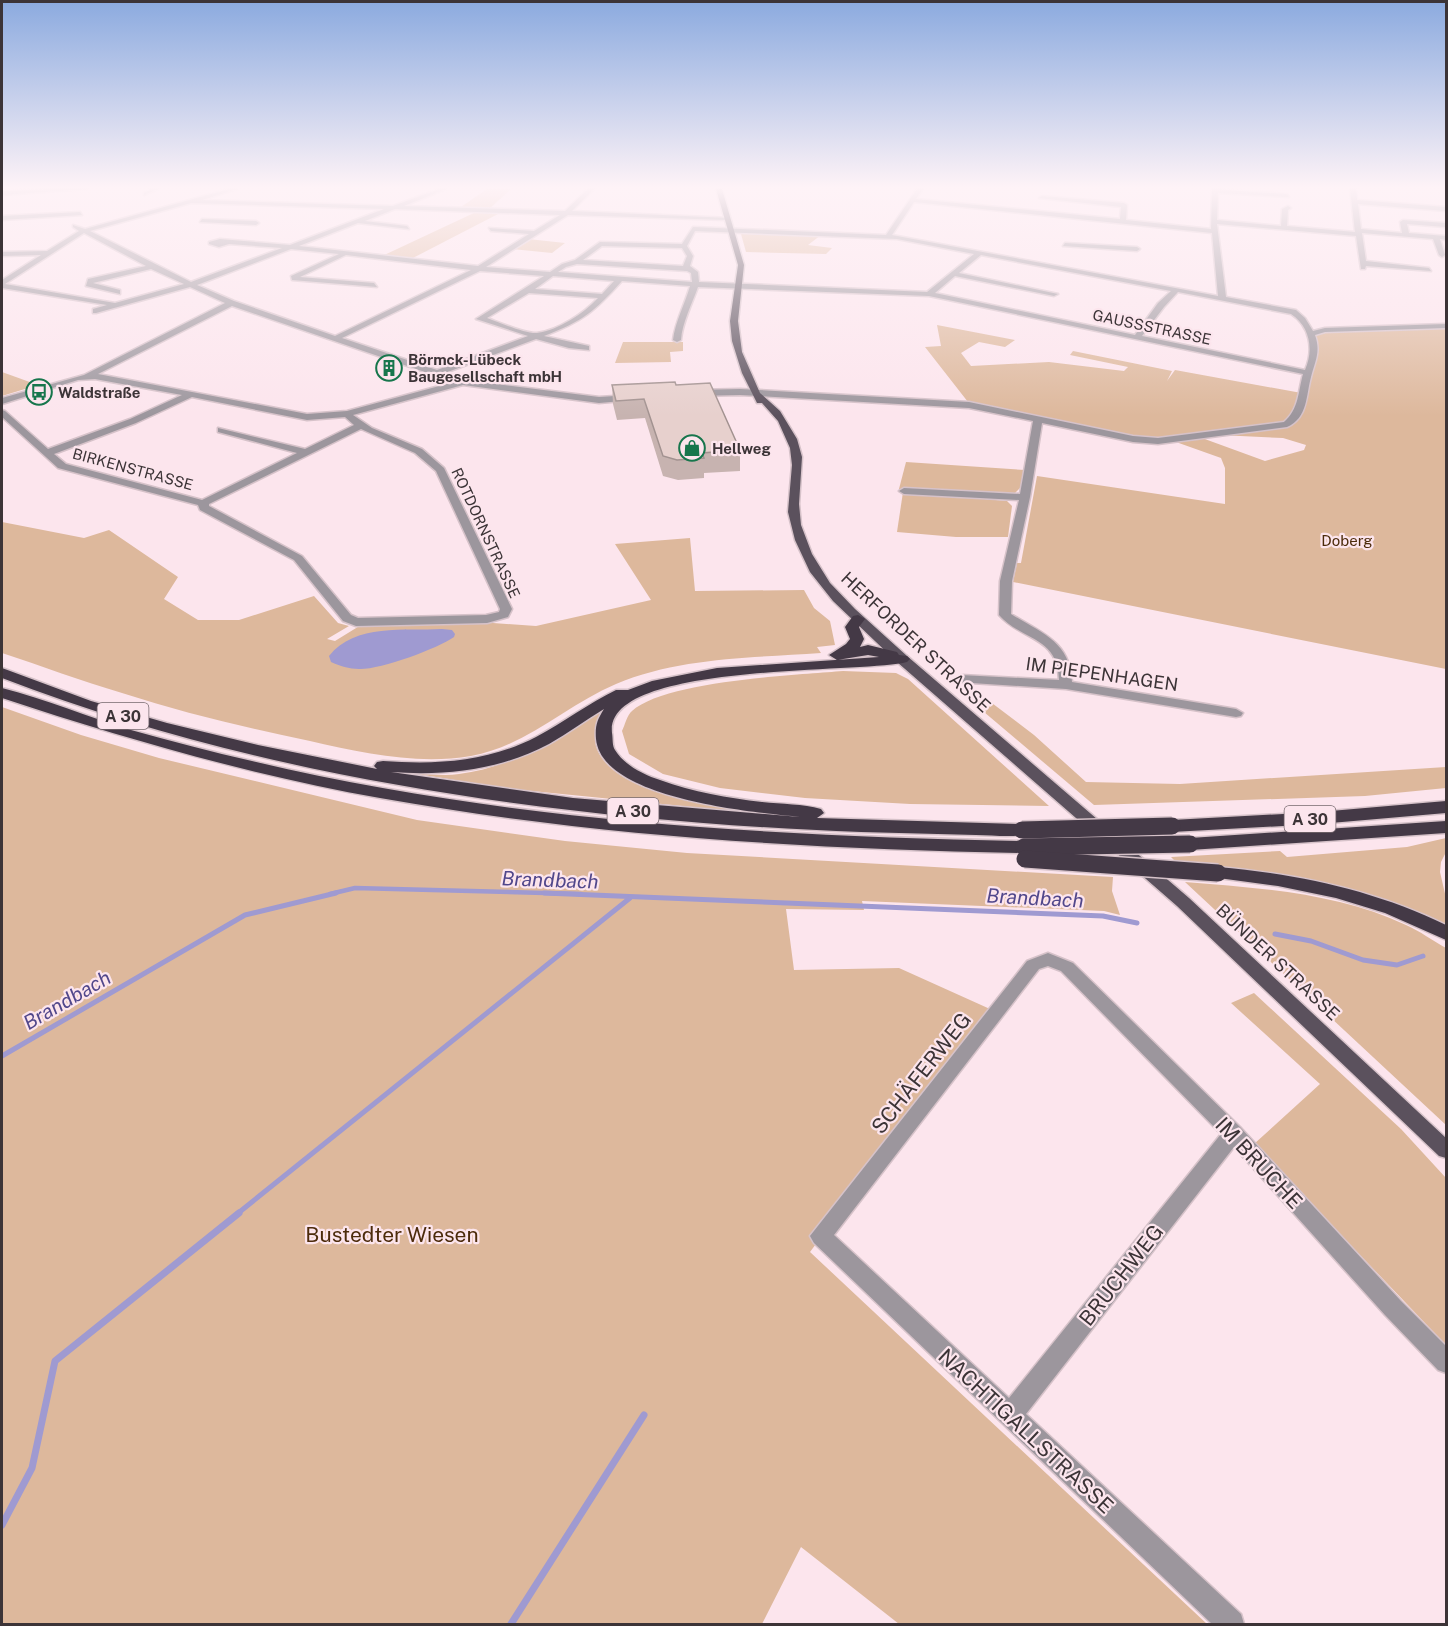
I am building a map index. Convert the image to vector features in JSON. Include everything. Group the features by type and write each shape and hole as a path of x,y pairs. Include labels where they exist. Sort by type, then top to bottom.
{"highway":[{"path":"843,653 852,647 857,639 852,627 858,619"},
{"path":"248,748 280,747 355,762 400,768 468,767 520,752 561,730 608,699 658,679 682,673 803,661 843,653 881,651 902,659"},
{"path":"902,659 725,673 657,684 634,693 616,705 604,721 601,734 603,746 612,759 629,773 672,791 711,800 820,814 898,819 1001,821 1024,845 1304,884 1345,892 1382,903 1446,933"},
{"name":"A 30","path":"2,673 115,713 248,748 385,777 573,805 705,818 888,828 1024,845 1190,844 1446,826"},
{"name":"A 30","path":"2,693 152,742 260,770 397,797 554,820 703,836 904,846 952,856 1172,826 1318,818 1446,807"}],"main road":[{"name":"HERFORDER STRASSE","path":"741,265 740,288 734,321 735,335 750,386 755,394 766,400 782,420 796,453 795,520 809,560 818,576 858,619 902,659 1076,810"},
{"name":"BÜNDER STRASSE","path":"1076,810 1183,902 1446,1150"}],"street":[{"path":"2,284 30,265"},
{"path":"148,265 231,303 463,382 599,400 645,397"},
{"path":"96,311 189,285 242,265"},
{"path":"321,265 295,278 320,283 347,281 374,285"},
{"name":"GAUSSSTRASSE","path":"442,265 740,288 929,294 1308,373"},
{"path":"334,339 485,265"},
{"path":"565,265 528,291 480,319 535,337 586,348"},
{"path":"624,265 691,269"},
{"path":"677,340 678,328 682,324 696,280 694,272 686,267 687,265"},
{"path":"929,294 965,265"},
{"path":"680,395 755,394 969,405 1149,441 1279,427 1291,421 1302,408 1308,373 1314,357 1309,330 1299,315 1222,298 1043,265"},
{"path":"1219,265 1222,298"},
{"path":"1363,265 1429,270"},
{"path":"117,292 89,284 91,281 152,267"},
{"path":"1103,276 1105,267"},
{"path":"954,274 1054,294"},
{"path":"437,374 581,317 620,279"},
{"path":"2,284 118,304"},
{"path":"1137,338 1161,305 1176,290"},
{"path":"528,291 605,296"},
{"path":"2,401 87,376 231,303"},
{"path":"1309,330 1446,326"},
{"path":"87,376 103,377 296,416 347,414 463,382"},
{"path":"46,453 133,421 190,395"},
{"name":"BIRKENSTRASSE","path":"2,413 62,466 203,503"},
{"name":"ROTDORNSTRASSE","path":"203,503 204,508 298,558 347,618 356,622 487,619 504,614 506,609 440,470 433,461 407,445 358,427 347,414"},
{"path":"1038,420 1025,497 1006,581 1005,615 1052,644 1061,659 1066,685"},
{"path":"203,503 358,427"},
{"path":"221,430 303,452"},
{"path":"904,490 1025,497"},
{"name":"IM PIEPENHAGEN","path":"962,679 1032,681 1066,685 1236,713"},
{"name":"SCHÄFERWEG","path":"821,1236 1033,965 1047,959 1067,967"},
{"name":"IM BRUCHE","path":"1067,967 1233,1133 1393,1308 1446,1362"},
{"name":"BRUCHWEG","path":"1010,1416 1233,1133"},
{"name":"NACHTIGALLSTRASSE","path":"821,1236 1231,1624"}],"green space":[{"name":"Doberg","path":"937,325 1015,340 1005,347 979,342 961,353 971,366 1049,362 1124,371 1128,367 1070,355 1073,351 1172,371 1167,381 1175,370 1307,394 1310,374 1317,357 1316,335 1330,332 1446,328 1446,669 1013,582 1017,563 1021,563 1037,476 1225,504 1225,468 1221,458 1176,442 1202,438 1265,461 1304,450 1306,445 1283,438 1219,435 1211,431 1154,439 1134,438 968,402 925,347 941,346"},
{"path":"623,342 683,342 683,351 670,352 671,362 615,363"},
{"path":"2,372 38,385 2,396"},
{"path":"906,462 1025,470 1020,488 1014,494 899,489"},
{"path":"903,492 1007,501 1012,506 1008,537 956,537 897,532"},
{"path":"2,522 84,538 109,530 178,577 164,599 198,620 239,620 314,596 338,623 349,626 327,639 335,641 361,625 493,623 536,626 651,600 615,544 690,538 695,591 804,590 814,608 830,621 835,645 817,647 821,653 717,660 665,668 640,675 598,693 510,743 471,756 431,759 390,756 192,714 2,653"},
{"path":"843,671 896,673 908,679 1049,806 910,804 805,798 720,788 663,774 629,754 622,731 630,713 649,701 701,686 732,681"},
{"path":"972,688 1034,735 1086,782 1180,784 1446,767 1446,788 1365,796 1094,805 958,690"},
{"path":"610,703 599,723 595,740 604,761 619,774 659,793 742,810 742,812 512,789 417,774 459,774 500,764 538,747"},
{"name":"Bustedter Wiesen","path":"2,707 81,735 159,758 417,820 565,841 687,853 1113,877 1112,891 1120,915 1104,911 862,901 864,910 786,909 794,970 899,968 990,1009 810,1252 1207,1624 899,1624 801,1547 762,1624 2,1624"},
{"path":"1446,838 1446,852 1441,862 1440,872 1446,898 1446,928 1414,912 1349,890 1316,882 1178,864 1171,857 1280,851 1287,857 1407,847"},
{"path":"1185,882 1326,899 1380,914 1416,930 1446,948 1446,1125"},
{"path":"1254,993 1401,1129 1446,1178 1446,1345 1254,1144 1320,1084 1231,1003"}],"shaded area":[{"path":"452,630 454,637 422,653 380,666 348,668 331,662 329,656 340,645 366,633"}],"building":[{"name":"Hellweg","path":"675,382 676,385 710,383 740,450 702,453 704,458 677,460 663,456 644,399 616,401 612,385"}],"waterway":[{"name":"Brandbach","path":"330,894 355,888 545,893"},
{"name":"Brandbach","path":"2,1056 245,915 336,893"},
{"name":"Brandbach","path":"545,893 581,894"},
{"name":"Brandbach","path":"545,893 1103,916 1137,923"},
{"path":"237,1214 630,898"},
{"name":"Brandbach","path":"1275,934 1311,941 1363,960 1397,965 1423,956"},
{"path":"2,1525 32,1468 55,1361 239,1213"},
{"path":"511,1624 644,1415"}],"place":[{"name":"Börmck-Lübeck Baugesellschaft mbH","path":"389,368"},
{"name":"Waldstraße","path":"39,392"},
{"name":"Hellweg","path":"692,448"}]}
